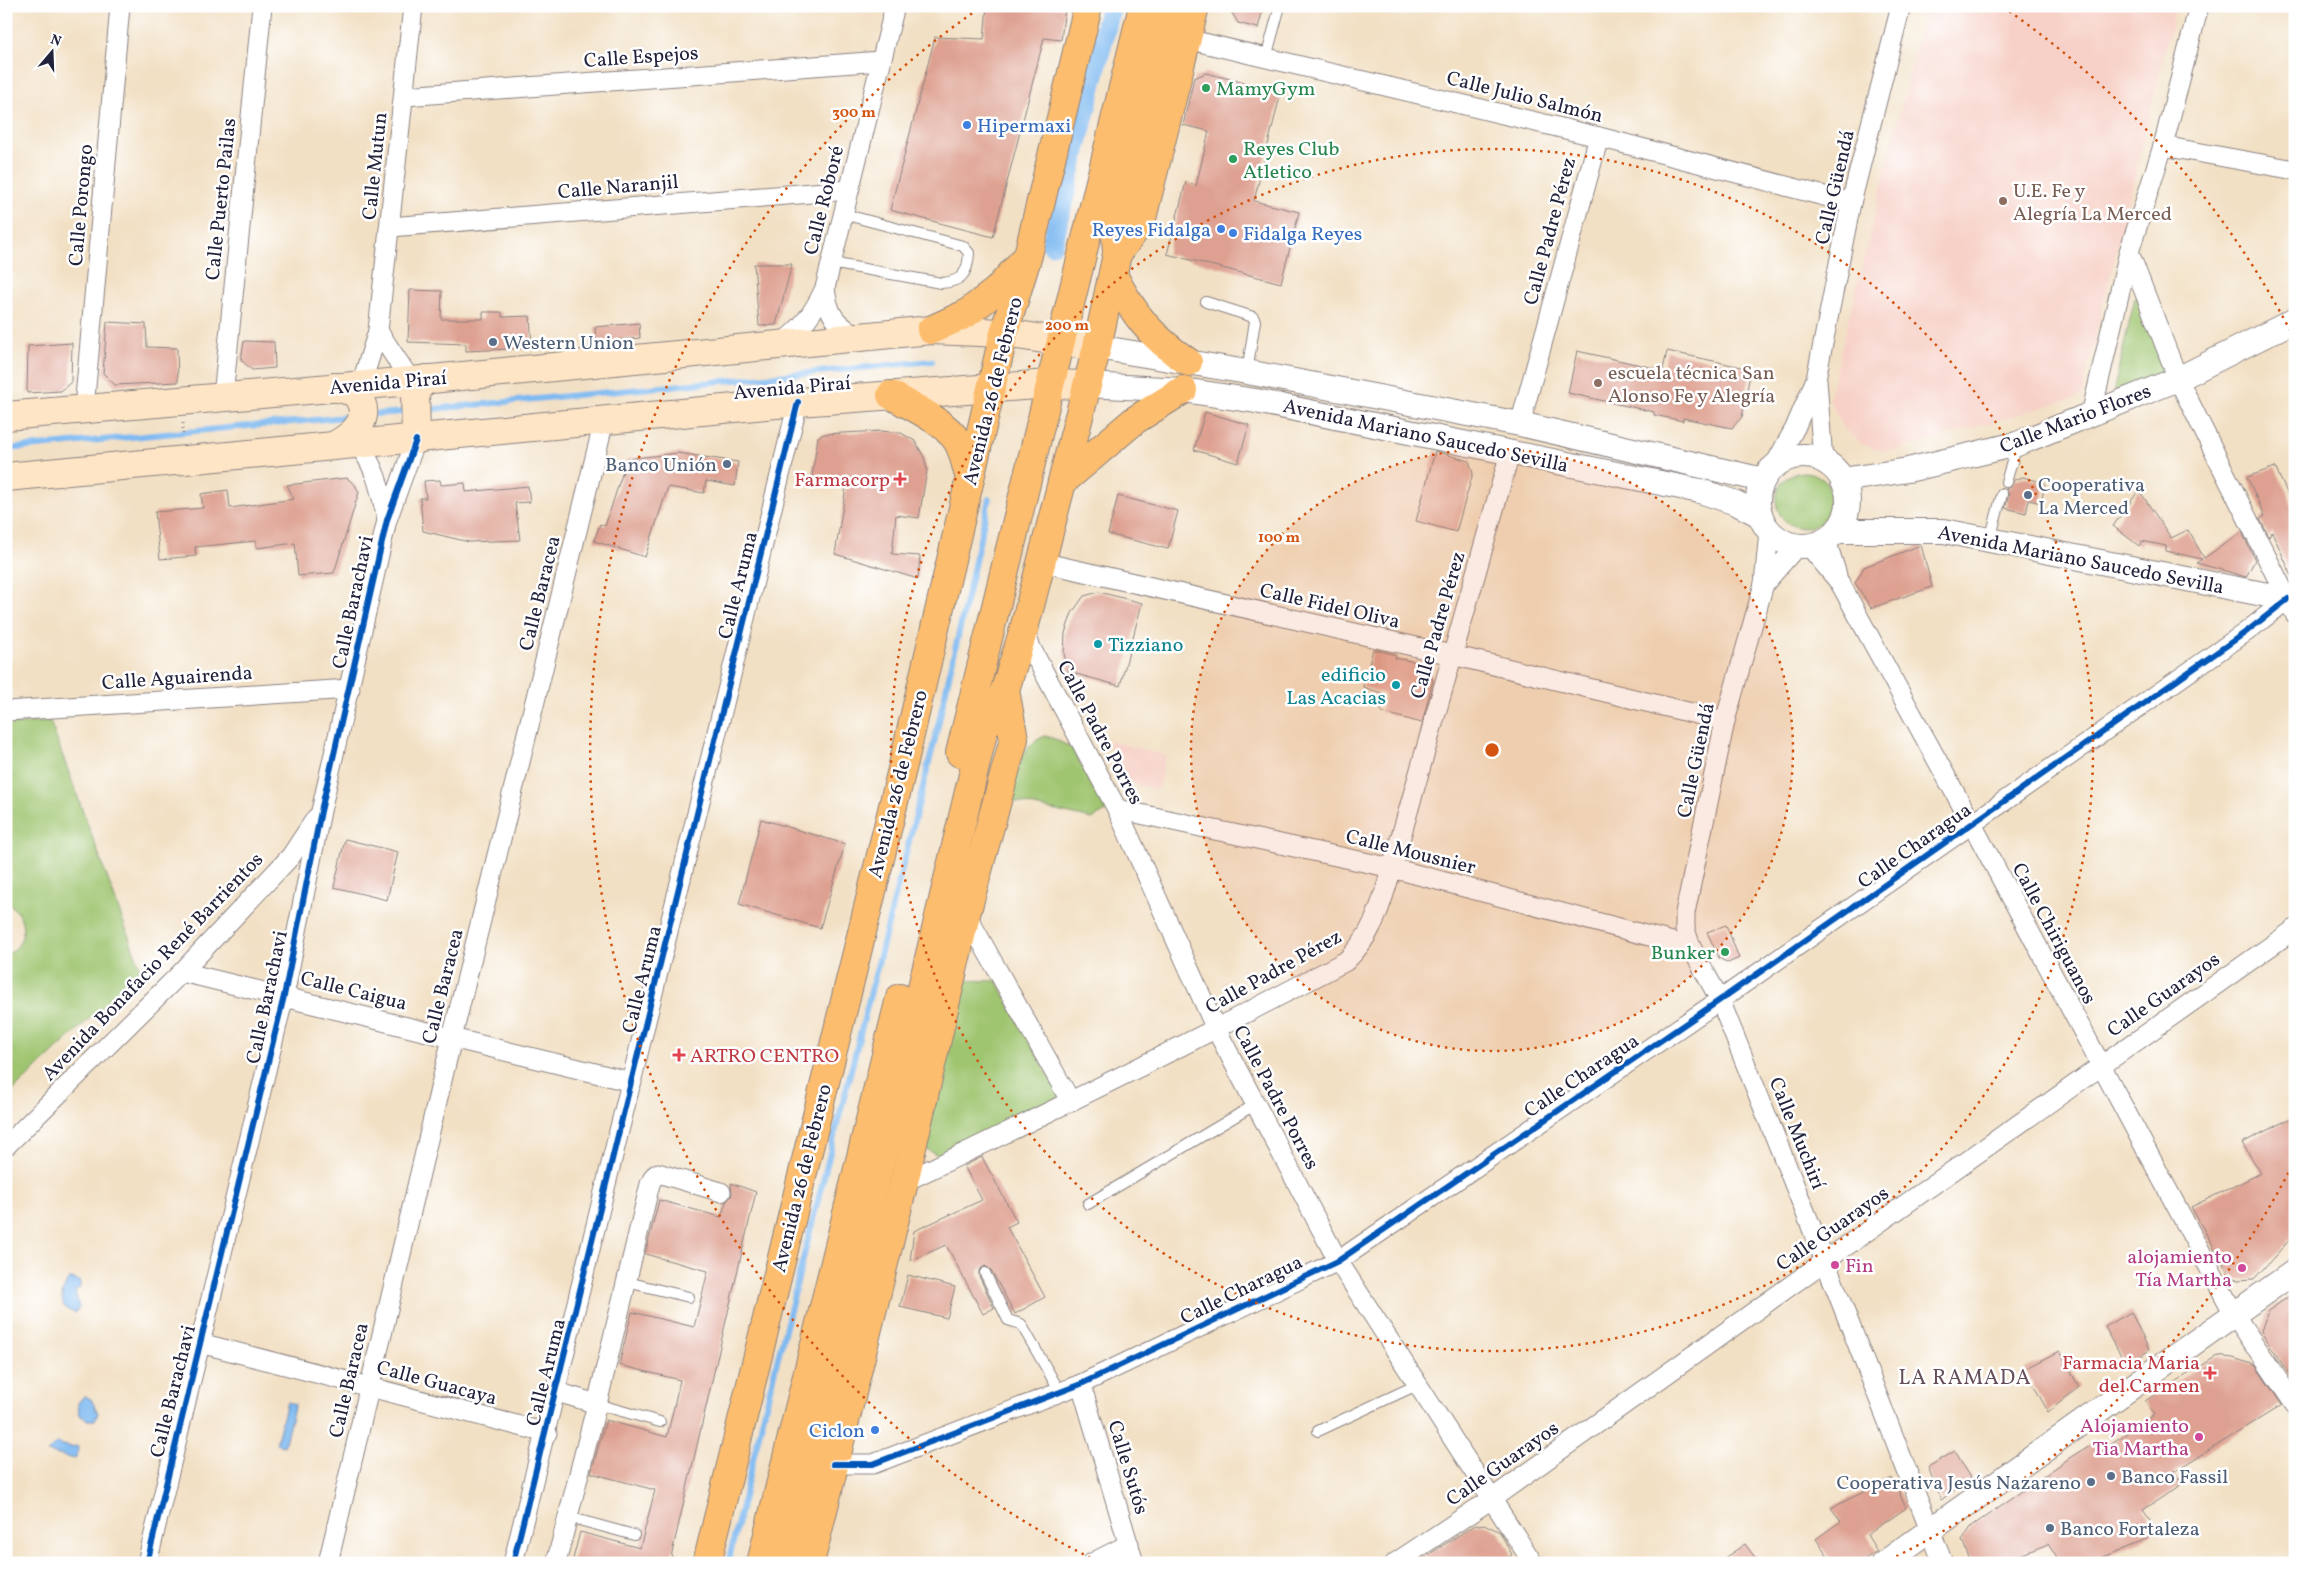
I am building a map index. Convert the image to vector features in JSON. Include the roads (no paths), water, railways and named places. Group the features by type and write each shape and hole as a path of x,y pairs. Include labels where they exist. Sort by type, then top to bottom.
{"main road":[{"name":"Avenida 26 de Febrero","path":"707,1563 904,761 1004,333 1028,255 1088,6"},
{"path":"761,1563 1059,341 1143,6"},
{"path":"784,1563 984,729 1005,690 1024,629 1097,347 1115,265 1115,215 1167,6"},
{"path":"1115,265 1141,222 1195,6"},
{"path":"930,330 966,314 997,290 1028,255"},
{"path":"1115,265 1128,303 1144,325 1163,345 1188,362"},
{"name":"Avenida Piraí","path":"6,416 419,380 930,330 1004,333 1097,347"},
{"path":"416,440 415,390 419,380"},
{"name":"Avenida Piraí","path":"6,477 346,444 416,440 798,402 1050,384 1087,385"},
{"path":"346,444 358,429 363,412 362,404 354,392 347,386"},
{"path":"1062,482 1135,420 1184,390"},
{"path":"891,395 947,430 957,441 963,453 970,479"},
{"path":"810,1563 904,1182 966,914 1014,739 1005,690"},
{"path":"912,1029 955,960"}],"street":[{"name":"Calle Porongo","path":"84,408 120,6"},
{"name":"Calle Puerto Pailas","path":"223,396 262,6"},
{"name":"Calle Mutun","path":"347,386 378,331 413,6"},
{"name":"Calle Roboré","path":"780,345 795,334 808,320 818,305 825,288 895,6"},
{"name":"Calle Güendá","path":"1769,473 1795,428 1816,379 1851,203 1901,6"},
{"path":"2091,415 2129,252 2163,146 2199,6"},
{"name":"Calle Julio Salmón","path":"1187,39 1598,137 1851,203"},
{"name":"Calle Espejos","path":"404,96 881,61"},
{"name":"Calle Padre Pérez","path":"1520,424 1598,137"},
{"path":"2163,146 2295,170"},
{"name":"Calle Naranjil","path":"390,227 849,190"},
{"path":"2129,252 2178,379 2293,603"},
{"name":"Calle Roboré","path":"825,288 827,304 834,319 846,330 861,337"},
{"name":"Calle Mario Flores","path":"1842,480 1908,470 2017,444 2178,379 2295,320"},
{"path":"378,331 419,380"},
{"name":"Avenida Mariano Saucedo Sevilla","path":"1097,347 1247,372 1769,473"},
{"name":"Calle Güendá","path":"1816,379 1823,461"},
{"name":"Avenida Mariano Saucedo Sevilla","path":"1087,385 1184,390 1256,401 1700,491 1736,503 1765,523"},
{"name":"Calle Aruma","path":"513,1563 547,1433 798,402"},
{"name":"Calle Baracea","path":"328,1563 452,1038 604,421"},
{"name":"Calle Barachavi","path":"387,520 423,455 433,444 447,437"},
{"name":"Calle Barachavi","path":"147,1563 284,996 321,811 387,520 416,440"},
{"name":"Calle Barachavi","path":"346,444 364,452 378,481 387,520"},
{"name":"Calle Padre Pérez","path":"904,1182 1071,1102 1216,1029 1346,961 1361,946 1377,917 1392,868 1510,453"},
{"path":"1798,457 1811,457 1823,461 1834,469 1842,480 1848,502 1845,518 1817,540 1784,542 1765,523 1758,501 1769,473 1785,460 1798,457"},
{"name":"Calle Güendá","path":"1691,947 1685,930 1685,913 1725,721 1764,584 1765,523"},
{"name":"Avenida Mariano Saucedo Sevilla","path":"1817,540 1931,529 2293,603"},
{"name":"Calle Güendá","path":"1764,584 1817,540"},
{"name":"Calle Chiriguanos","path":"1817,540 1972,824 2234,1314 2295,1404"},
{"name":"Calle Fidel Oliva","path":"1041,562 1452,655 1725,721"},
{"name":"Calle Charagua","path":"833,1464 873,1464 1081,1384 1338,1261 1720,1000 2246,632 2293,603"},
{"name":"Calle Padre Porres","path":"1024,629 1031,648 1117,809 1216,1029 1338,1261 1493,1498 1533,1563"},
{"name":"Calle Aguairenda","path":"6,711 350,689"},
{"name":"Calle Mousnier","path":"1117,809 1392,868 1691,947"},
{"name":"Avenida Bonafacio René Barrientos","path":"6,1146 182,972 291,856 321,811"},
{"path":"966,914 1071,1102"},
{"name":"Calle Guarayos","path":"1395,1563 1493,1498 2295,929"},
{"name":"Calle Muchirí","path":"1691,947 1720,1000 1825,1261 1943,1563"},
{"name":"Calle Caigua","path":"182,972 632,1082"},
{"path":"556,1563 597,1404 650,1184 658,1173 721,1192"},
{"path":"1884,1563 2295,1271"},
{"name":"Calle Guacaya","path":"200,1343 547,1433"},
{"name":"Calle Sutós","path":"1081,1384 1134,1563"},
{"path":"556,1392 597,1404"},
{"path":"1092,1563 1129,1544"}],"lane":[{"path":"1266,58 1280,6"},
{"path":"831,263 941,283 954,282 964,274 969,265 970,254 962,246 843,214"},
{"path":"1206,302 1253,317 1255,321 1247,372"},
{"path":"2006,482 2017,444"},
{"path":"1990,540 2002,494"},
{"path":"1088,1204 1256,1104"},
{"path":"985,1273 1008,1320 1021,1324 1060,1392"},
{"path":"626,1282 689,1297"},
{"path":"1318,1431 1418,1384"},
{"path":"597,1404 660,1422"},
{"path":"568,1517 634,1535"}],"water":[{"path":"69,1279 75,1279 80,1282 80,1288 75,1291 79,1307 76,1313 70,1311 63,1304 62,1294"},
{"path":"84,1396 91,1399 98,1413 95,1420 88,1420 79,1415 78,1403"},
{"path":"287,1402 295,1404 284,1446 276,1444"},
{"path":"56,1443 71,1447 77,1446 79,1450 75,1459 47,1452"}],"waterway":[{"path":"1052,244 1111,6"},
{"path":"422,410 932,361"},
{"path":"377,414 403,412"},
{"path":"6,449 356,416"},
{"path":"728,1563 770,1389 934,743 989,499"}],"place":[{"name":"MamyGym","path":"1206,88"},
{"name":"Hipermaxi","path":"967,125"},
{"name":"Reyes Club Atletico","path":"1233,159"},
{"name":"U.E. Fe y Alegría La Merced","path":"2003,201"},
{"name":"Reyes Fidalga","path":"1221,229"},
{"name":"Fidalga Reyes","path":"1233,233"},
{"name":"Western Union","path":"493,342"},
{"name":"escuela técnica San Alonso Fe y Alegría","path":"1598,383"},
{"name":"Banco Unión","path":"727,464"},
{"name":"Farmacorp","path":"900,479"},
{"name":"Cooperativa La Merced","path":"2028,495"},
{"name":"Tizziano","path":"1098,644"},
{"name":"edificio Las Acacias","path":"1396,685"},
{"name":"Bunker","path":"1725,952"},
{"name":"ARTRO CENTRO","path":"679,1055"},
{"name":"Fin","path":"1835,1265"},
{"name":"alojamiento Tía Martha","path":"2242,1268"},
{"name":"Farmacia Maria del Carmen","path":"2210,1373"},
{"name":"Ciclon","path":"875,1430"},
{"name":"Alojamiento Tia Martha","path":"2199,1437"},
{"name":"Banco Fassil","path":"2111,1476"},
{"name":"Cooperativa Jesús Nazareno","path":"2091,1482"},
{"name":"Banco Fortaleza","path":"2050,1528"}],"district":[{"name":"LA RAMADA","path":"1965,1377"}]}
